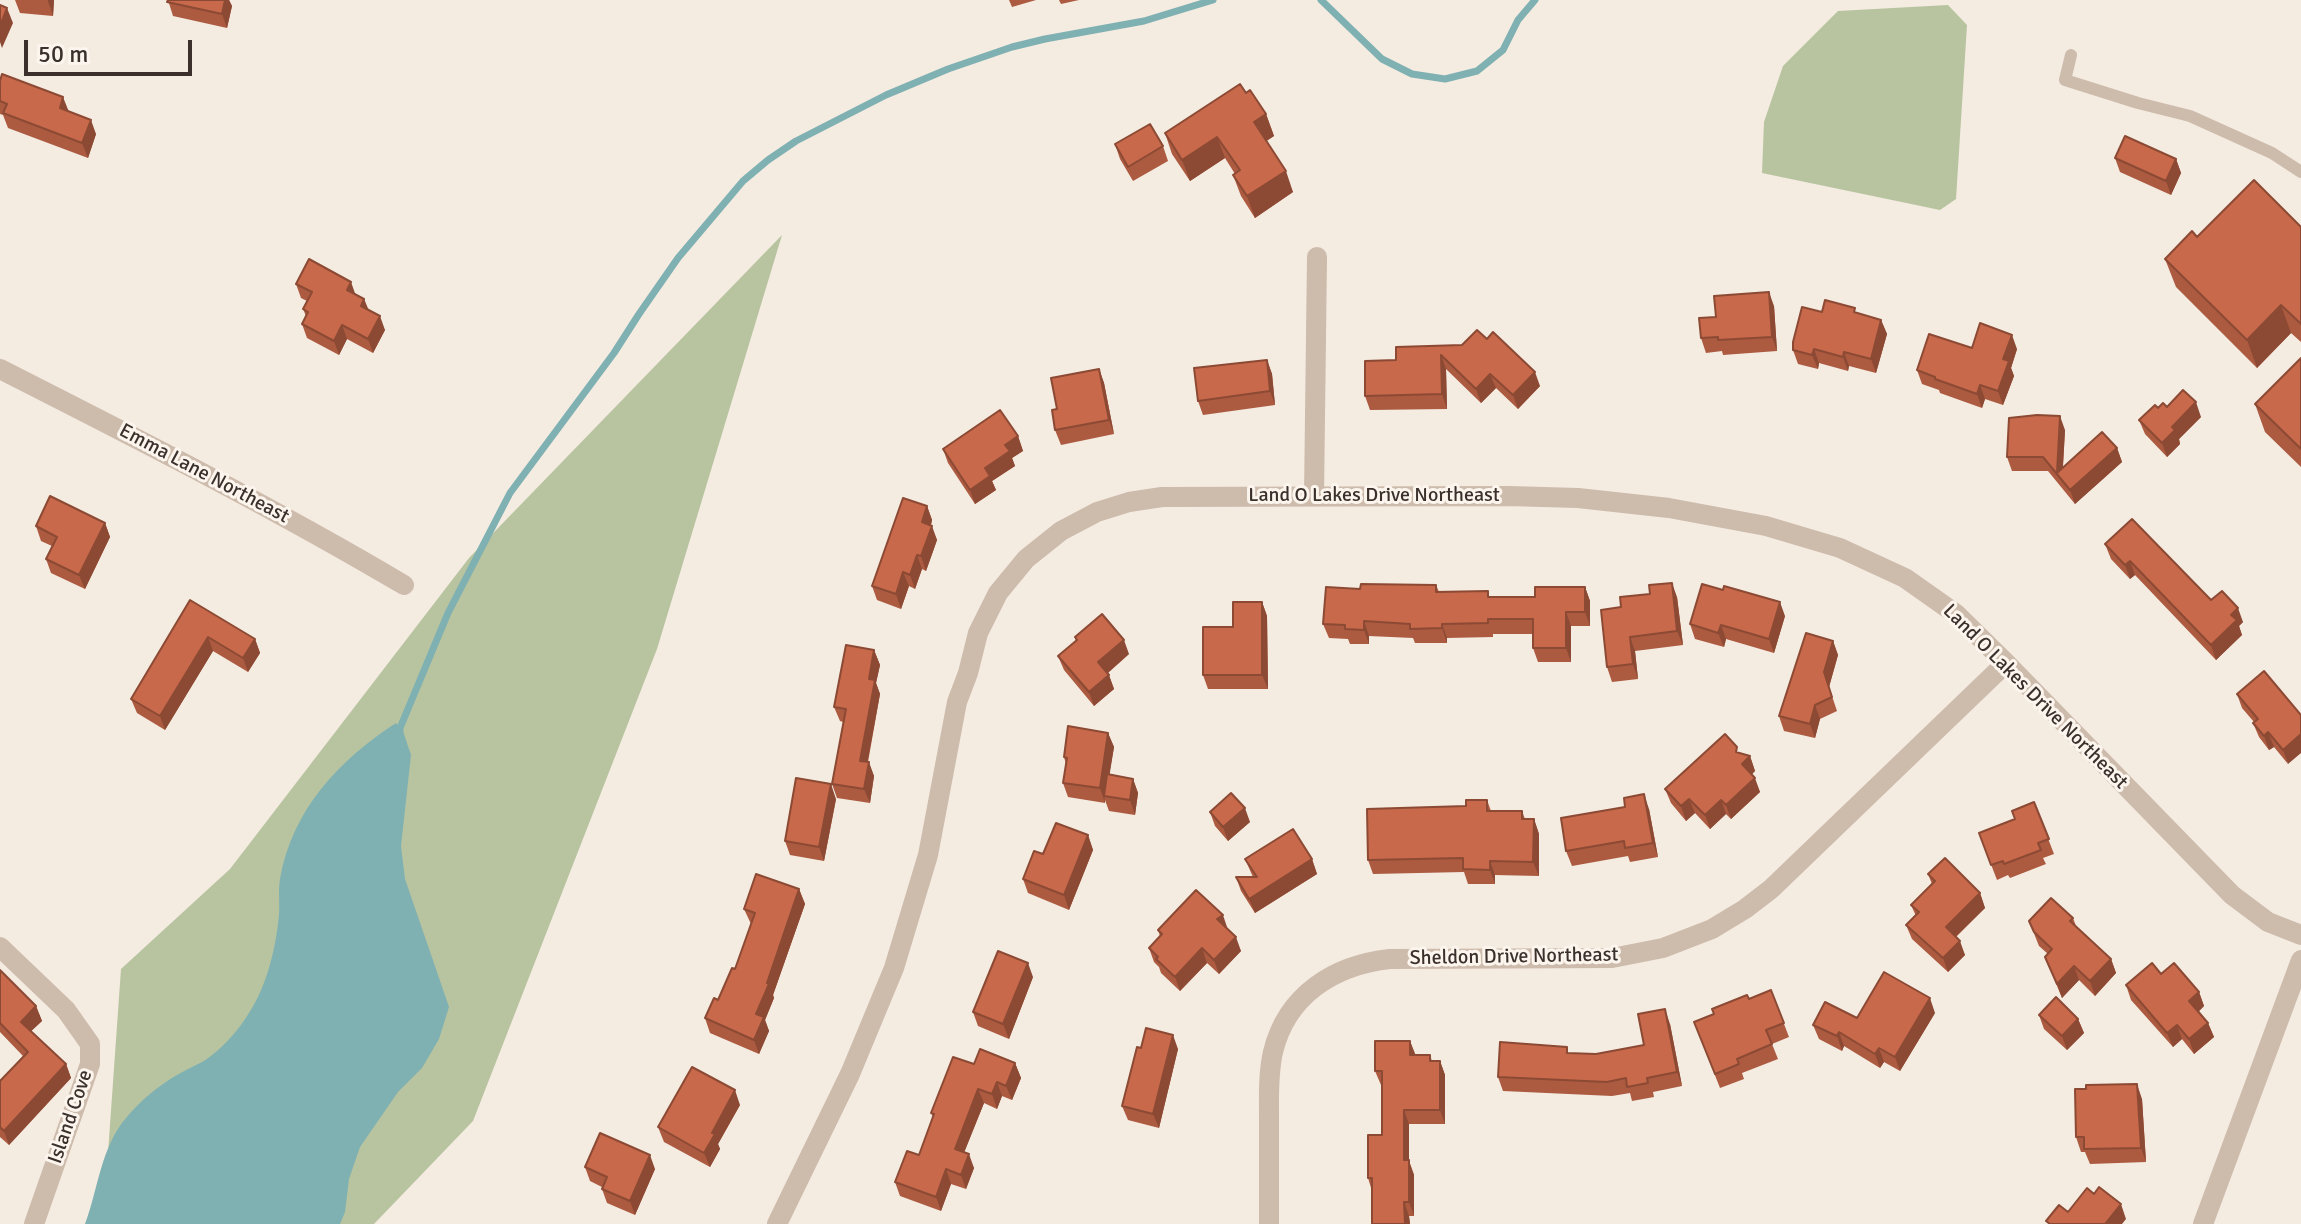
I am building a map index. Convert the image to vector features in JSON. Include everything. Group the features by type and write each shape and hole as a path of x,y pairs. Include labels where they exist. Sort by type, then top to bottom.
{"street":[{"path":"1314,496 1317,257"},
{"name":"Emma Lane Northeast","path":"0,369 315,532 404,585"},
{"name":"Land O Lakes Drive Northeast","path":"777,1224 850,1074 894,968 928,855 957,702 978,633 998,593 1026,559 1061,531 1118,505 1162,497 1578,498 1669,508 1766,526 1840,548 1905,578 1956,614 2232,895 2268,922 2301,935"},
{"name":"Sheldon Drive Northeast","path":"1269,1224 1269,1079 1273,1050 1299,1002 1319,983 1343,969 1390,959 1612,958 1663,948 1712,929 1771,889 2006,663"},
{"name":"Island Cove","path":"0,947 66,1010 90,1044 90,1064 34,1224"},
{"path":"2203,1224 2301,960"}],"lane":[{"path":"2071,55 2065,80 2190,116 2272,153 2301,172"}],"green space":[{"path":"1948,5 1967,25 1956,199 1940,210 1762,173 1764,122 1783,66 1838,11"},
{"path":"782,235 657,649 473,1121 374,1224 103,1224 121,969 230,869 469,558"}],"water":[{"path":"396,723 404,734 411,755 401,846 405,879 449,1007 439,1039 422,1068 398,1092 360,1147 349,1179 345,1212 340,1224 85,1224 105,1155 126,1118 156,1089 217,1051 240,1026 255,1002 273,953 280,879 286,854 307,809 337,770"}],"building":[{"path":"168,0 225,0 222,14"},
{"path":"0,5 7,8 0,26"},
{"path":"2,74 63,97 60,108 91,120 82,143 3,113 7,104 0,101"},
{"path":"1240,84 1246,93 1250,90 1266,114 1254,122 1286,171 1247,196 1233,175 1240,170 1217,137 1182,160 1165,133"},
{"path":"1150,124 1163,146 1128,167 1115,144"},
{"path":"2125,136 2176,159 2166,181 2115,158"},
{"path":"2254,180 2301,227 2301,324 2281,305 2247,340 2165,259 2192,231 2197,237"},
{"path":"309,259 351,282 347,290 364,299 361,306 380,316 368,339 342,325 334,341 302,324 308,312 303,309 312,292 296,284"},
{"path":"1769,292 1772,337 1701,338 1699,318 1716,317 1714,296"},
{"path":"1825,300 1855,308 1854,312 1881,320 1871,359 1844,352 1843,357 1814,349 1812,355 1793,350 1802,307 1822,312"},
{"path":"1980,323 2012,335 2003,359 2009,361 1998,391 1980,385 1977,394 1917,370 1929,334 1972,348"},
{"path":"1477,330 1487,339 1493,332 1535,372 1513,395 1490,374 1476,389 1441,355 1442,394 1365,396 1365,361 1396,360 1396,347 1462,345"},
{"path":"2301,358 2301,449 2255,404"},
{"path":"1267,360 1270,391 1198,401 1194,368"},
{"path":"1099,369 1109,420 1055,430 1052,410 1057,409 1051,378"},
{"path":"2183,390 2196,402 2172,427 2175,430 2162,443 2139,420 2155,405 2158,408 2163,403 2167,407"},
{"path":"1000,410 1018,436 1005,445 1010,451 985,468 990,476 970,490 943,449"},
{"path":"2060,416 2057,473 2102,432 2117,448 2070,490 2043,457 2007,457 2009,418"},
{"path":"50,496 105,523 79,575 46,559 57,537 36,526"},
{"path":"903,498 927,506 922,522 932,526 921,556 917,555 910,575 903,572 896,594 872,586"},
{"path":"2132,519 2211,600 2222,591 2238,608 2231,615 2237,620 2211,645 2130,561 2125,565 2105,544"},
{"path":"1672,583 1677,631 1630,637 1633,664 1607,667 1601,610 1621,607 1620,597 1650,594 1649,585"},
{"path":"1361,584 1436,585 1436,592 1488,591 1488,597 1535,597 1535,587 1585,587 1585,612 1566,612 1566,648 1533,648 1533,619 1488,619 1488,623 1442,624 1442,628 1410,629 1410,624 1364,621 1364,630 1323,624 1326,587 1360,589"},
{"path":"1702,584 1723,590 1724,586 1780,602 1769,639 1721,625 1718,633 1690,624"},
{"path":"190,600 255,639 243,658 208,637 160,716 131,699"},
{"path":"1233,602 1262,602 1262,675 1203,675 1203,627 1233,627"},
{"path":"1102,614 1124,640 1098,662 1109,675 1089,692 1058,656"},
{"path":"1806,633 1833,641 1824,672 1832,697 1815,705 1810,724 1779,716"},
{"path":"846,645 874,650 869,679 875,680 860,761 869,762 864,789 832,784 846,709 834,707"},
{"path":"2264,671 2301,715 2301,734 2283,750 2268,732 2264,736 2253,723 2258,719 2237,694"},
{"path":"1068,726 1108,733 1100,788 1063,783"},
{"path":"1725,734 1737,747 1736,752 1750,756 1742,764 1755,778 1726,805 1721,800 1705,815 1689,799 1681,806 1665,789"},
{"path":"1107,774 1133,779 1130,800 1104,796"},
{"path":"796,778 831,784 819,847 785,841"},
{"path":"1231,793 1245,808 1223,827 1210,812"},
{"path":"1644,794 1653,843 1625,848 1624,841 1566,851 1561,818 1625,807 1624,798"},
{"path":"1466,800 1487,800 1487,811 1522,811 1522,819 1534,819 1533,862 1490,861 1490,870 1463,869 1463,858 1368,860 1367,809 1466,806"},
{"path":"2034,802 2049,839 2038,843 2041,850 2004,864 2003,861 1991,865 1979,833 2015,819 2012,811"},
{"path":"1056,823 1088,835 1064,895 1023,879 1034,851 1043,854"},
{"path":"1293,829 1312,859 1249,899 1236,877 1257,877 1245,859"},
{"path":"1945,858 1980,893 1946,927 1960,941 1943,958 1906,925 1919,912 1911,905 1935,881 1928,874"},
{"path":"756,874 799,889 769,984 756,1014 764,1017 754,1040 705,1018 714,998 718,1000 732,968 735,969 755,913 744,909"},
{"path":"1196,890 1223,915 1217,919 1236,937 1214,960 1202,948 1175,977 1149,948 1162,934 1158,930"},
{"path":"2051,898 2073,918 2070,921 2111,959 2090,981 2074,966 2057,984 2045,957 2052,949 2034,932 2029,921"},
{"path":"998,951 1028,963 1003,1024 973,1012"},
{"path":"2152,963 2161,974 2174,963 2199,992 2189,1001 2208,1023 2189,1039 2177,1025 2167,1033 2126,985"},
{"path":"0,970 36,1006 21,1022 66,1064 4,1131 0,1127 0,1081 28,1052 0,1023"},
{"path":"1884,972 1930,998 1895,1057 1879,1048 1875,1054 1839,1032 1837,1036 1813,1025 1825,1002 1857,1018"},
{"path":"1771,990 1784,1023 1766,1030 1772,1044 1737,1059 1739,1064 1715,1074 1694,1022 1714,1014 1712,1009 1747,995 1749,999"},
{"path":"2056,997 2078,1019 2062,1036 2039,1015"},
{"path":"1665,1009 1677,1072 1647,1078 1648,1083 1627,1087 1626,1078 1607,1082 1498,1077 1500,1042 1567,1047 1567,1053 1596,1054 1644,1045 1638,1014"},
{"path":"1146,1028 1173,1035 1153,1114 1122,1106 1137,1047 1141,1048"},
{"path":"1375,1041 1410,1041 1410,1055 1430,1055 1430,1061 1440,1061 1440,1110 1404,1110 1404,1160 1409,1160 1409,1202 1404,1202 1405,1224 1372,1224 1368,1135 1382,1135 1382,1071 1375,1071"},
{"path":"980,1049 1015,1063 1006,1086 997,1082 992,1094 978,1089 955,1149 969,1154 961,1175 946,1169 936,1197 895,1182 907,1151 919,1155 934,1114 931,1113 953,1057 974,1064"},
{"path":"692,1067 735,1090 704,1153 658,1127"},
{"path":"2137,1084 2141,1148 2084,1149 2084,1137 2076,1137 2075,1089 2086,1089 2086,1085"},
{"path":"600,1133 650,1155 630,1201 602,1189 607,1177 585,1167"},
{"path":"2099,1187 2121,1204 2105,1224 2050,1224 2046,1221 2059,1205 2068,1212 2087,1188 2094,1194"}],"waterway":[{"path":"400,735 400,728 448,613 510,493 614,353 678,258 743,181 796,141 886,95 948,69 1012,47 1144,21 1213,0"},
{"path":"1321,0 1382,59 1412,74 1445,79 1477,71 1503,50 1518,20 1535,0"}]}
